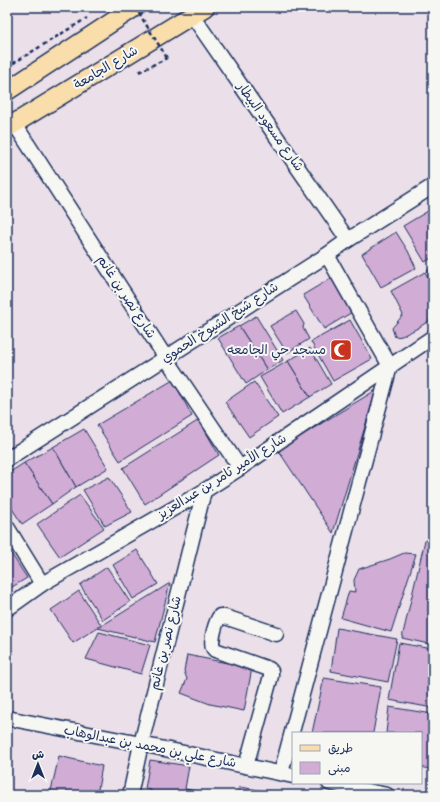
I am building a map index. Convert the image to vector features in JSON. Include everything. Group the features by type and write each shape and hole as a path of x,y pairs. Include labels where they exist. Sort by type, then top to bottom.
{"main road":[{"path":"7,78 131,10"},
{"path":"7,91 131,10"},
{"name":"شارع الجامعة","path":"11,126 199,11"}],"street":[{"name":"شارع مسعود البيطار","path":"199,11 348,240"},
{"name":"شارع نصر بن غانم","path":"11,126 240,468"},
{"name":"شارع شيخ الشيوخ الحموي","path":"7,459 433,186"},
{"path":"298,732 390,366 327,255"},
{"name":"شارع الأمير ثامر بن عبدالعزيز","path":"7,609 42,584 204,491 433,337"},
{"name":"شارع نصر بن غانم","path":"130,795 141,744 204,491"},
{"path":"7,527 42,584"},
{"path":"246,766 271,676 271,671 215,650 211,642 216,620 220,616 225,617 276,634"},
{"name":"شارع علي بن محمد بن عبدالوهاب","path":"7,718 287,774"},
{"path":"287,774 292,754"},
{"path":"334,784 387,795"}],"path":[{"path":"131,10 167,58 139,72"},
{"path":"7,67 93,15"}],"building":[{"path":"433,208 433,257 425,262 403,226"},
{"path":"396,232 408,251 416,268 381,287 362,254"},
{"path":"433,267 433,281 427,271"},
{"path":"425,272 433,285 433,318 402,336 395,337 392,328 403,315 391,291"},
{"path":"333,277 354,311 324,329 303,295"},
{"path":"296,311 304,324 303,328 309,339 287,353 270,326"},
{"path":"256,316 283,360 267,370 239,326"},
{"name":"مسجد حي الجامعه","path":"350,320 372,359 333,381 311,342"},
{"path":"239,326 267,370 246,384 218,338"},
{"path":"310,348 331,384 310,397 288,361"},
{"path":"288,361 310,397 282,414 260,377"},
{"path":"173,380 192,416 120,461 97,425"},
{"path":"254,382 278,417 249,437 225,402"},
{"path":"376,390 333,533 278,450"},
{"path":"199,420 219,455 145,504 123,468"},
{"path":"84,429 108,468 76,487 53,447"},
{"path":"53,447 76,487 52,504 24,463"},
{"path":"24,463 52,504 22,524 7,501 7,474"},
{"path":"109,477 132,512 105,526 83,490"},
{"path":"80,495 104,528 60,557 37,524"},
{"path":"425,540 433,542 433,645 402,638"},
{"path":"7,547 27,578 7,590"},
{"path":"137,550 158,584 133,599 113,565"},
{"path":"404,553 416,554 391,632 341,618 349,591 355,592 354,580 359,569"},
{"path":"107,567 130,602 103,620 80,585"},
{"path":"170,583 155,642 98,628"},
{"path":"79,591 101,625 73,643 51,610"},
{"path":"337,628 397,639 388,682 331,671"},
{"path":"99,632 150,645 141,674 86,659"},
{"path":"399,643 433,649 433,708 389,700"},
{"path":"187,655 252,668 244,711 210,704 181,693 187,679 184,671"},
{"path":"324,678 381,687 373,732 312,732"},
{"path":"389,707 433,714 433,770 422,767 422,732 386,732"},
{"path":"59,756 102,766 97,795 50,795"},
{"path":"150,760 189,766 185,789 218,795 150,795 151,790 145,789"},
{"path":"239,787 280,793 279,795 237,795"}],"place":[{"name":"مسجد حي الجامعه","path":"341,350"}]}
